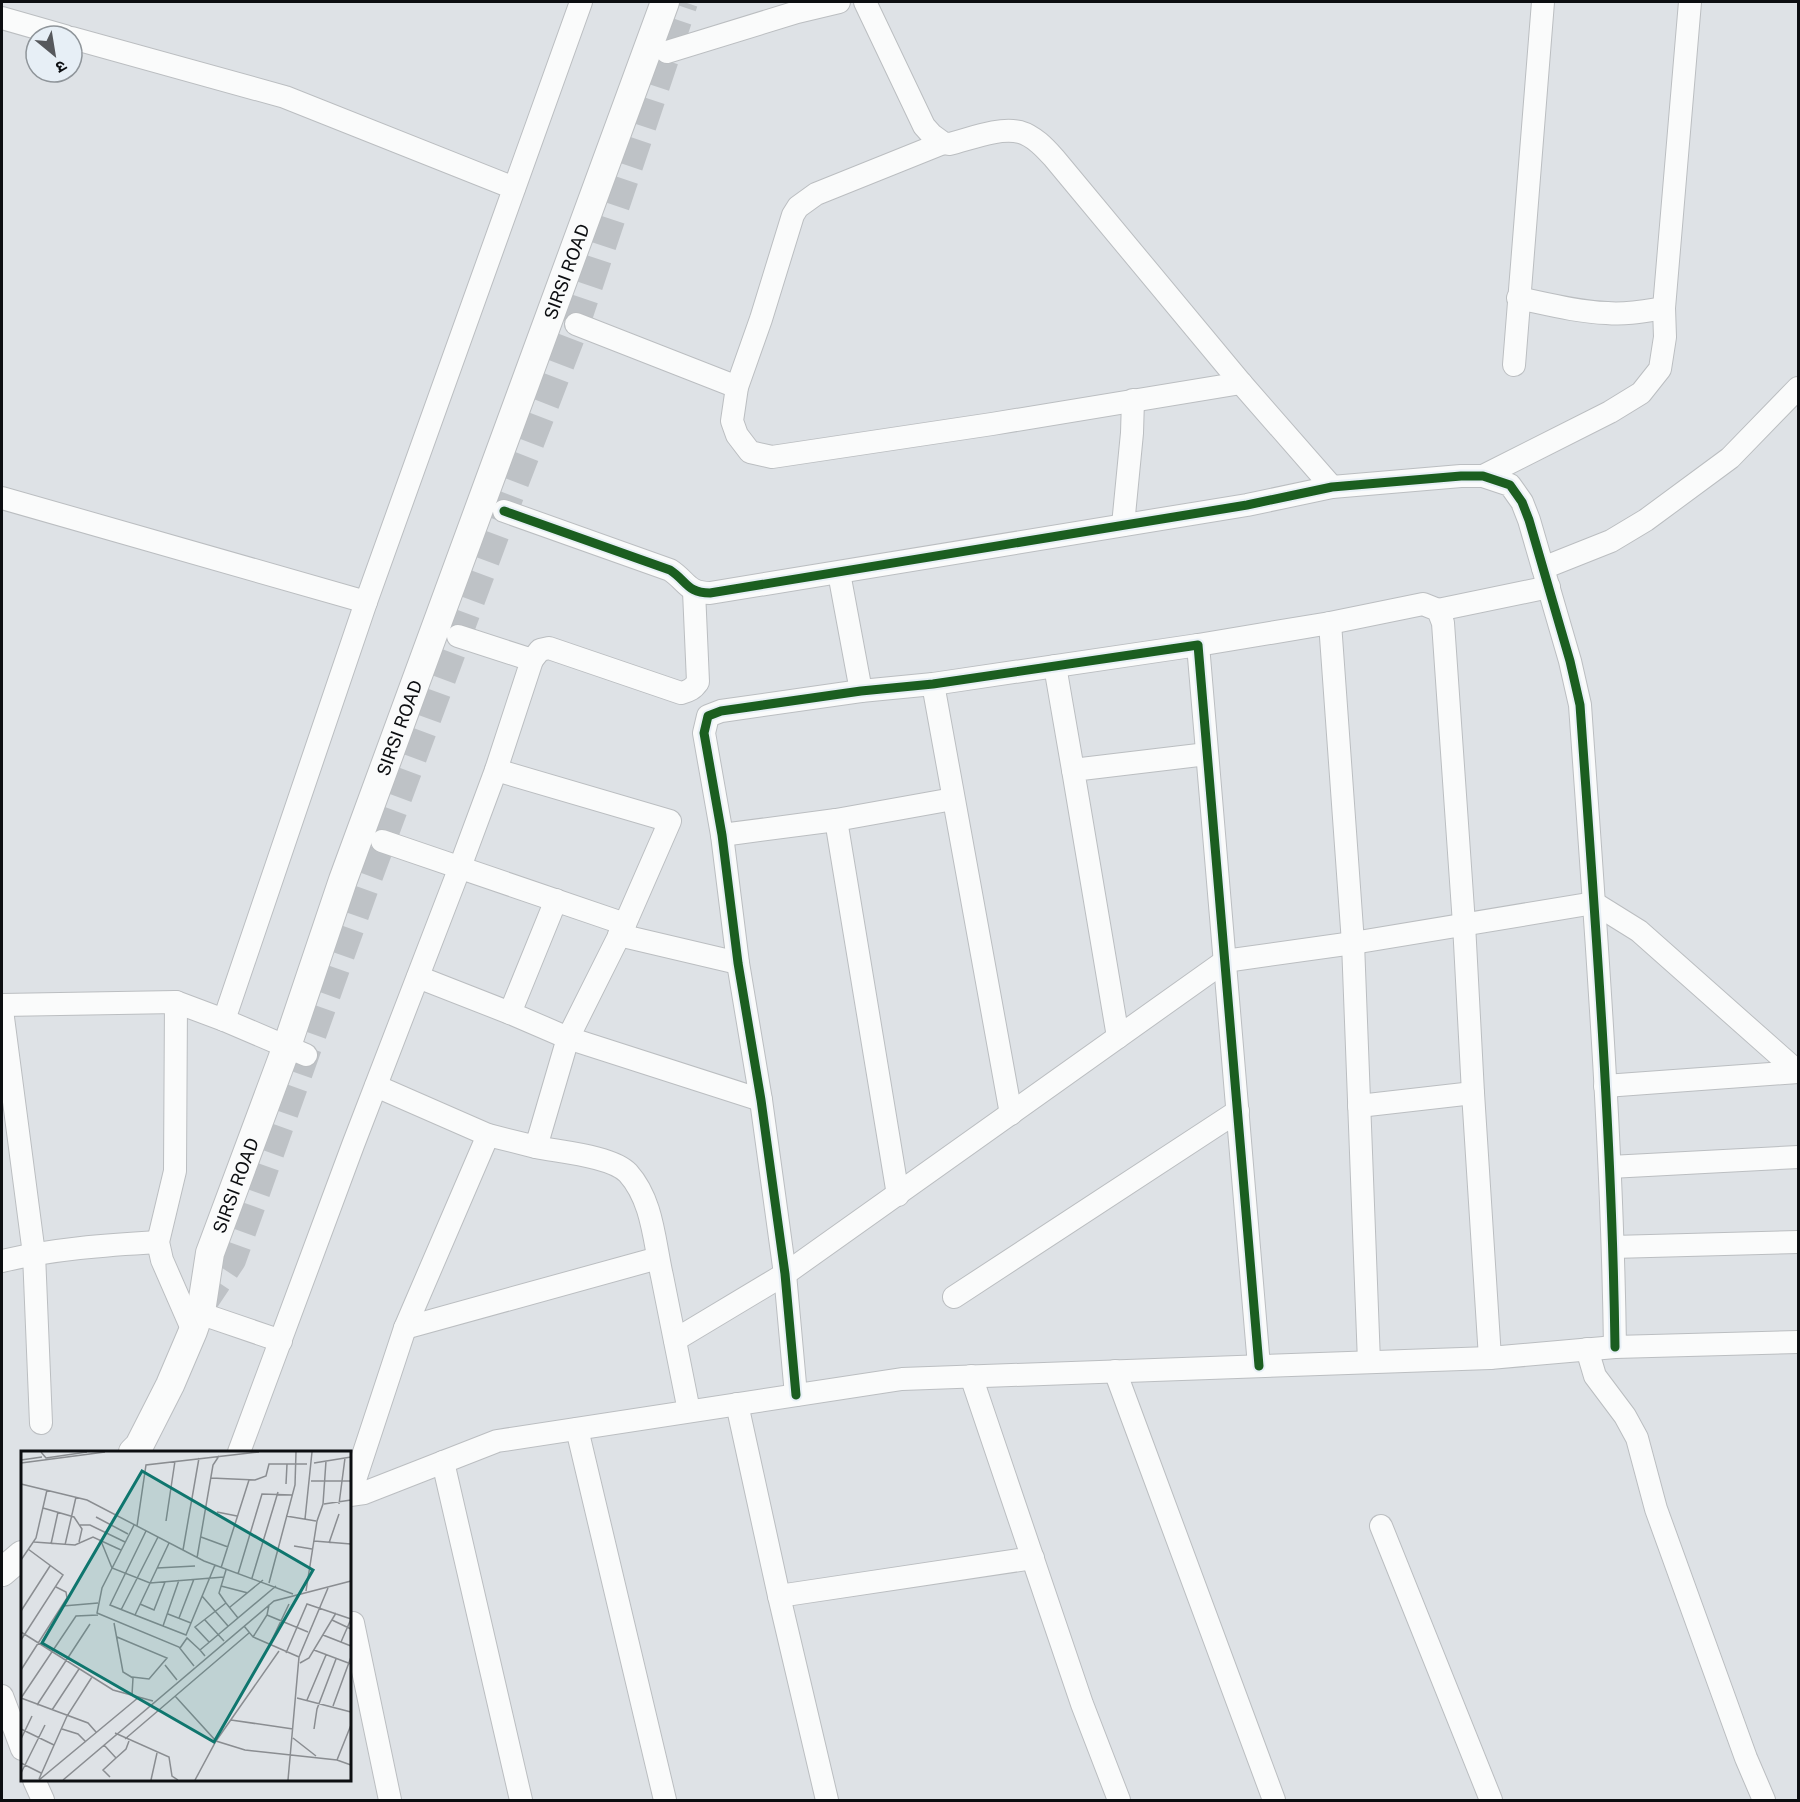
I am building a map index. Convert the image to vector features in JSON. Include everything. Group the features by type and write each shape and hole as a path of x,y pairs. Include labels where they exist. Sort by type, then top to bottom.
{"main road":[{"name":"SIRSI ROAD","path":"134,1451 139,1446 170,1385 198,1317 210,1253 296,1050 347,869 664,2"},
{"path":"2,1572 21,1556"}],"street":[{"path":"224,1020 366,602 581,2"},
{"path":"667,52 798,7 839,2"},
{"path":"865,2 918,116 932,135 943,143 949,144 1000,131 1020,132 1038,141 1241,383 1332,487"},
{"path":"1514,365 1543,2"},
{"path":"1483,476 1610,412 1641,393 1660,369 1665,337 1664,308 1690,2"},
{"path":"2,18 24,24"},
{"path":"84,41 285,97 514,188"},
{"path":"943,143 816,195 798,207 793,215 737,387 732,421 737,435 750,452 772,457 1241,383"},
{"path":"1518,298 1606,314 1664,308"},
{"path":"576,324 737,387"},
{"path":"795,1395 785,1274 761,1100 738,963 722,835 704,733 708,716 721,711 861,691 933,684 1198,645 1330,623 1423,604 1438,610 1546,578 1646,520 1730,458 1798,388"},
{"path":"1123,525 1133,400"},
{"path":"504,511 670,570 694,591 710,593 1246,505 1332,487 1461,476 1483,476 1510,485 1522,502 1570,661 1580,705 1603,1026 1616,1347"},
{"path":"2,498 366,602"},
{"path":"839,573 861,691"},
{"path":"239,1451 496,770 532,660 540,650 549,648 681,693 688,692 698,682 694,591"},
{"path":"1438,610 1443,623 1464,924 1490,1358"},
{"path":"1330,623 1353,943 1369,1362"},
{"path":"458,636 532,660"},
{"path":"1198,645 1259,1366"},
{"path":"1055,666 1118,1037"},
{"path":"933,684 1011,1114"},
{"path":"1073,770 1207,754"},
{"path":"496,770 670,821 622,929 568,1038 536,1147"},
{"path":"722,835 836,820 953,799"},
{"path":"836,820 898,1195"},
{"path":"382,841 556,900 622,929 738,963"},
{"path":"510,1013 556,900"},
{"path":"675,1340 785,1274 1225,962 1594,903 1639,931 1798,1072"},
{"path":"418,977 568,1038 761,1100"},
{"path":"2,1005 176,1002 296,1050"},
{"path":"176,1002 175,1171 158,1242 162,1260 198,1317 280,1341"},
{"path":"2,1010 34,1254 41,1423"},
{"path":"1605,1086 1798,1072"},
{"path":"376,1086 488,1135 608,1161 627,1172 643,1196 652,1220 689,1412"},
{"path":"1359,1106 1473,1094"},
{"path":"954,1297 1238,1111"},
{"path":"351,1492 405,1328 488,1135"},
{"path":"1610,1167 1798,1157"},
{"path":"2,1261 34,1254 110,1244 158,1242"},
{"path":"1613,1247 1798,1242"},
{"path":"405,1328 658,1258"},
{"path":"351,1495 364,1493 497,1441 902,1379 1490,1358 1616,1347 1798,1342"},
{"path":"1587,1349 1595,1376 1625,1416 1637,1438 1656,1509 1746,1758 1764,1800"},
{"path":"1114,1371 1274,1800"},
{"path":"971,1376 1082,1704 1119,1800"},
{"path":"737,1404 778,1596 826,1800"},
{"path":"577,1429 665,1800"},
{"path":"443,1462 521,1800"},
{"path":"1381,1526 1491,1800"},
{"path":"778,1596 1033,1558"},
{"path":"351,1623 353,1623 390,1800"},
{"path":"2,1696 21,1746"},
{"path":"35,1781 43,1800"}],"tunnel":[{"path":"202,1305 232,1260 365,887 576,324 684,2"}],"cycle path":[{"path":"504,511 670,570 692,589 710,593 1247,505 1332,487 1461,476 1483,476 1510,485 1522,502 1529,520 1570,661 1580,705 1607,1106 1615,1347"},
{"path":"796,1395 785,1274 761,1100 738,963 722,835 704,733 708,716 721,711 861,691 933,684 1198,645 1259,1366"}]}
